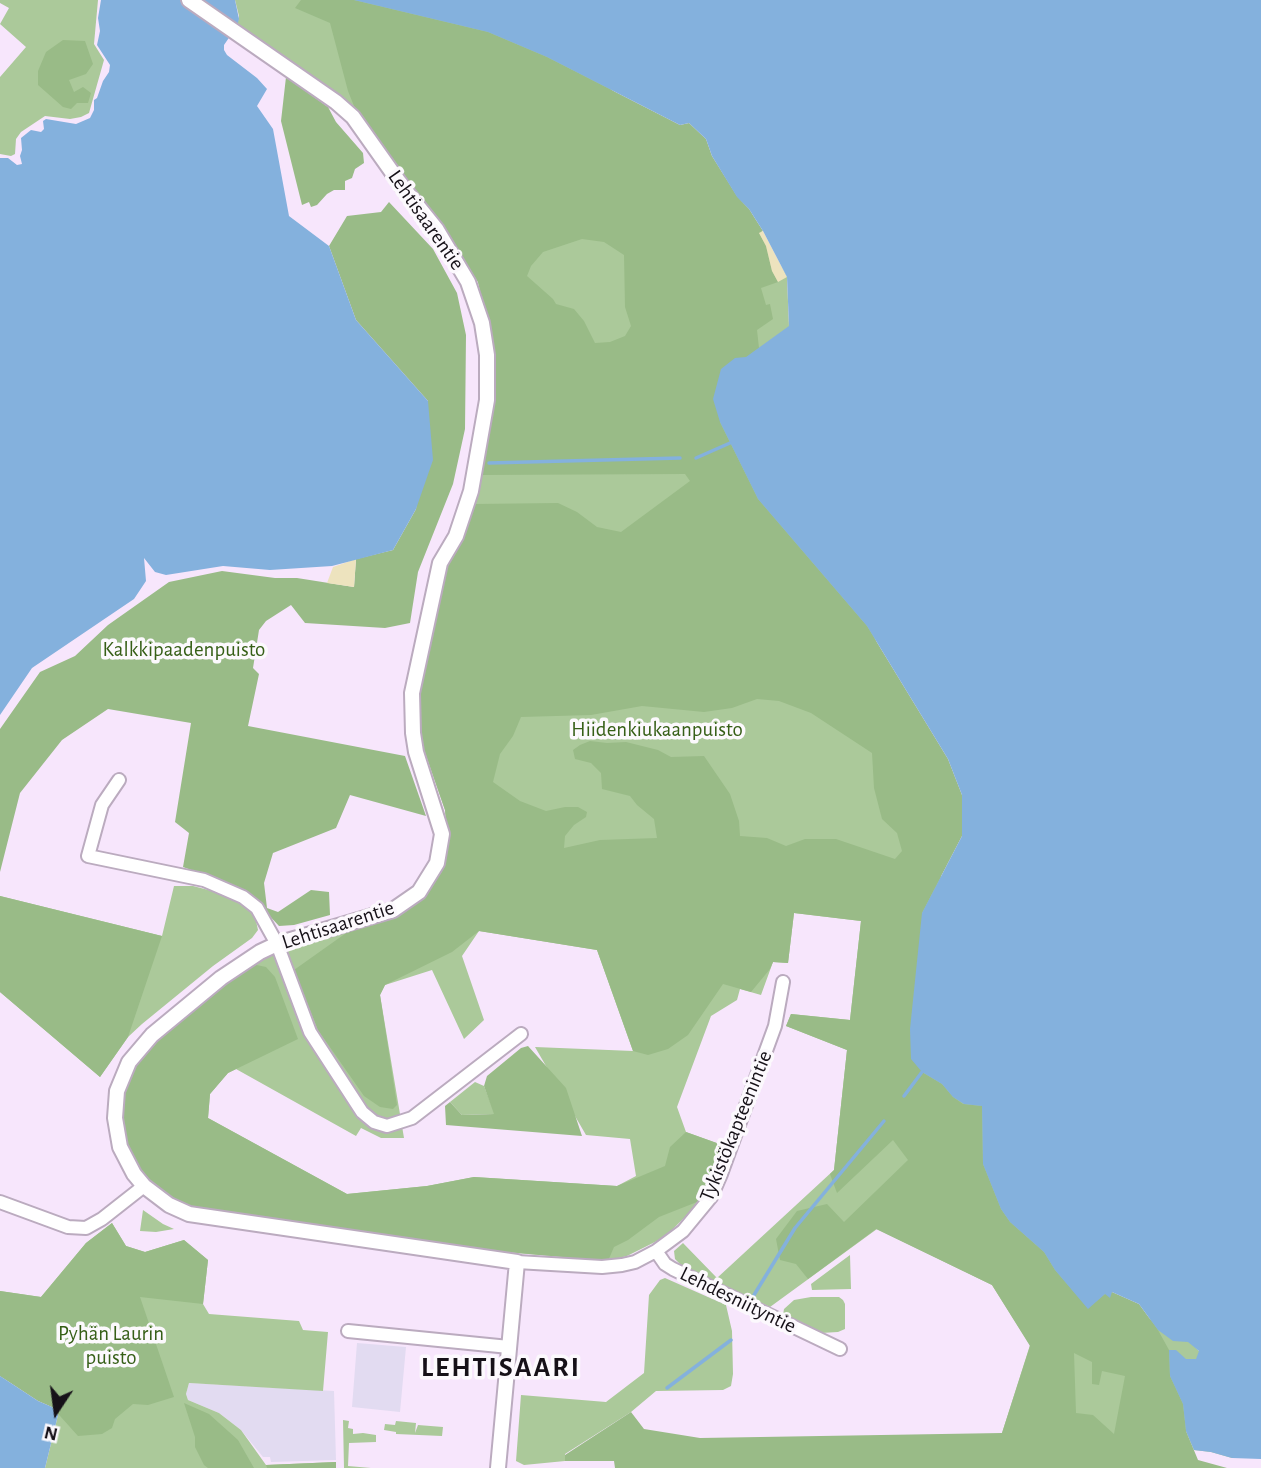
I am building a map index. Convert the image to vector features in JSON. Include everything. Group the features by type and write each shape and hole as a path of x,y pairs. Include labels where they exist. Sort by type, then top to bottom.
{"street":[{"name":"Lehtisaarentie","path":"189,0 336,102 353,117 453,253 468,282 482,323 487,355 486,400 471,491 456,536 440,564 412,693 416,752 442,834 437,863 419,892 393,910 277,944 260,952 221,978 152,1035 129,1062 117,1091 117,1131 120,1147 144,1186 180,1211 206,1218 517,1262"},
{"path":"119,780 102,805 88,856 204,880 226,888 257,908 277,944 310,1032 362,1112 374,1122 387,1126 412,1118 521,1034"},
{"name":"Tykistökapteenintie","path":"656,1251 684,1231 711,1197 775,1026 783,982"},
{"path":"0,1202 68,1227 86,1228 144,1186"},
{"path":"498,1468 517,1262 602,1267 635,1262 656,1251"},
{"name":"Lehdesniityntie","path":"656,1251 665,1264 673,1269 840,1349"},
{"path":"348,1331 509,1347"}],"shaded area":[{"path":"357,1343 406,1347 400,1412 352,1407"},
{"path":"189,1383 334,1391 336,1460 271,1462 270,1457 263,1457 241,1430 219,1413 188,1400 186,1394"}],"green space":[{"path":"0,0 98,0 94,44 104,60 89,113 70,119 45,116 21,132 16,139 15,154 11,156 0,154 0,77 26,47 0,24 9,8 0,3"},
{"name":"Hiidenkiukaanpuisto","path":"235,0 508,0 749,209 787,277 789,326 1003,1101 1105,1294 1188,1340 1199,1351 1236,1454 1232,1458 1194,1450 1186,1431 1114,1435 1002,1433 1030,1345 992,1285 877,1229 770,1307 682,1266 675,1259 674,1251 683,1243 717,1278 834,1170 847,1050 786,1026 791,1014 850,1020 861,921 794,913 788,963 773,962 761,995 740,989 737,1000 711,1016 677,1107 686,1132 725,1146 702,1200 665,1237 627,1256 607,1261 461,1248 124,1093 252,964 424,893 441,873 448,843 445,810 424,750 434,616 473,504 489,437 493,348 478,282 435,215 358,116 237,26 239,16","holes":["479,931 597,950 633,1051 535,1047 586,1135 630,1139 636,1176 617,1186 474,1177 427,1186 347,1194 208,1118 210,1094 228,1073 236,1069 356,1136 361,1128 381,1138 404,1138 380,995 385,985 432,970 464,1039 484,1020 462,956"]},
{"name":"Hiidenkiukaanpuisto","path":"301,0 354,0 488,32 547,57 680,125 689,123 706,139 712,156 763,231 759,233 778,282 761,288 766,305 770,304 773,319 757,330 759,348 746,358 720,422 758,499 867,626 948,759 962,795 962,836 922,913 922,1072 942,1084 963,1104 982,1106 983,1164 1001,1209 1010,1222 1044,1252 1055,1270 1088,1308 1105,1294 1112,1292 1139,1304 1169,1350 1170,1376 1183,1404 1186,1431 1198,1460 1227,1468 615,1468 614,1461 565,1461 565,1455 631,1412 644,1429 700,1438 1002,1433 1030,1346 992,1285 876,1229 808,1279 796,1264 780,1260 776,1239 797,1211 827,1204 844,1222 908,1160 893,1140 837,1193 830,1174 834,1170 847,1050 786,1026 791,1014 850,1020 861,921 794,913 788,963 773,962 751,992 723,984 688,1035 668,1049 648,1055 633,1051 597,950 479,931 452,952 385,985 380,995 397,1105 393,1109 380,1107 364,1096 318,1030 294,970 356,926 424,893 441,873 446,858 448,843 445,810 424,749 418,705 445,565 473,504 558,503 577,512 597,527 621,532 690,481 685,474 481,475 489,437 493,348 478,282 435,215 358,116 348,91 330,23 295,8","holes":["582,239 604,242 624,255 625,307 631,326 625,336 610,342 595,343 584,321 574,309 556,304 527,276 531,266 543,252","757,699 779,701 811,713 872,753 874,788 882,819 897,833 902,851 895,859 836,839 805,839 786,846 767,838 740,836 739,821 730,794 704,756 671,757 658,750 626,742 590,741 573,750 575,759 591,763 601,773 602,789 630,796 654,819 657,838 600,840 564,848 565,836 574,825 586,817 587,812 578,807 546,811 520,801 493,782 500,754 513,736 521,717 591,715 642,706 704,712 732,708","1074,1353 1092,1362 1092,1384 1099,1385 1102,1371 1125,1376 1114,1434 1093,1415 1076,1413"]},
{"path":"63,40 85,41 93,64 86,74 69,80 74,92 83,87 91,93 88,103 77,103 71,109 63,107 38,85 38,71 46,52"},
{"path":"286,77 328,107 336,122 363,153 364,163 355,169 352,178 345,181 345,190 334,190 311,207 309,202 302,205 281,121"},
{"name":"Kalkkipaadenpuisto","path":"389,202 433,249 457,293 466,335 465,429 453,484 418,572 410,623 385,628 305,623 291,605 266,621 259,630 253,668 259,674 248,726 405,756 426,816 350,795 336,828 273,853 264,883 267,908 278,912 311,890 329,892 330,915 294,925 279,926 251,896 232,885 183,867 189,833 175,822 191,723 108,709 62,740 20,793 0,872 0,729 40,672 75,656 108,625 169,582 222,571 354,587 356,559 393,550 416,509 428,401 356,320 329,246 347,216 381,212"},
{"path":"174,886 193,886 220,893 255,916 258,930 252,938 213,966 128,1037 100,1077 0,992 0,896 162,936"},
{"path":"0,896 162,936 128,1037 100,1077 0,992"},
{"path":"252,964 266,967 275,977 298,1039 228,1073 210,1094 208,1118 347,1194 427,1186 474,1177 617,1186 665,1166 670,1147 686,1132 725,1146 717,1173 702,1200 659,1217 614,1247 608,1261 461,1248 192,1209 176,1203 148,1183 125,1148 121,1115 124,1093 131,1072 150,1043 223,983"},
{"path":"528,1046 566,1088 582,1136 446,1125 445,1106 450,1102 462,1115 494,1114 484,1086 487,1076 521,1048"},
{"path":"475,1082 484,1086 495,1114 462,1115 450,1102"},
{"path":"143,1210 163,1224 174,1229 140,1231"},
{"name":"Pyhän Laurin puisto","path":"112,1223 126,1246 145,1252 184,1240 208,1260 203,1304 209,1314 299,1321 303,1330 328,1332 323,1391 189,1383 186,1394 188,1400 219,1413 241,1430 266,1465 336,1462 336,1468 45,1468 58,1415 52,1407 0,1376 0,1291 41,1297 86,1243"},
{"path":"112,1223 126,1246 145,1252 184,1240 208,1260 203,1304 140,1297 174,1397 148,1405 133,1404 115,1419 112,1428 102,1434 78,1436 52,1407 0,1376 0,1291 41,1297 86,1243"},
{"path":"850,1255 851,1289 812,1290 811,1284"},
{"path":"665,1278 726,1305 732,1331 731,1386 723,1390 656,1391 631,1412 565,1454 565,1461 524,1465 516,1461 521,1395 606,1402 644,1373 649,1295 660,1280"},
{"path":"839,1297 843,1300 845,1329 821,1333 783,1315 784,1309 794,1300"},
{"path":"184,1403 209,1414 238,1440 254,1468 208,1468 204,1465 195,1447 195,1437"},
{"path":"343,1420 349,1421 348,1428 353,1429 353,1434 376,1435 376,1442 349,1443 348,1466 371,1468 344,1468"},
{"path":"396,1421 416,1423 415,1433 418,1425 443,1427 442,1436 396,1434 384,1430 385,1424 395,1425"},
{"path":"336,1462 336,1468 267,1468 266,1465"}],"sand":[{"path":"763,231 787,277 778,282 759,233"},
{"path":"356,559 354,587 327,583 333,567"}],"water":[{"path":"101,0 235,0 239,19 224,45 224,50 267,89 257,106 273,129 289,216 329,246 356,320 428,401 433,460 416,509 393,550 332,566 270,570 223,566 166,575 155,572 144,558 146,581 134,599 32,668 0,715 0,158 8,158 17,165 22,164 21,138 31,130 41,132 46,119 76,124 90,118 94,110 94,100 110,65 97,45"},
{"path":"354,0 1261,0 1261,1459 1232,1458 1194,1450 1186,1431 1183,1404 1170,1376 1169,1350 1176,1350 1186,1359 1196,1359 1199,1351 1188,1342 1173,1341 1158,1330 1139,1304 1112,1292 1110,1298 1105,1294 1088,1309 1055,1270 1044,1252 1010,1222 1001,1209 983,1164 982,1106 964,1104 953,1097 942,1084 922,1072 911,1059 910,1029 922,913 962,836 962,795 948,759 867,626 758,499 720,422 713,399 721,369 735,358 746,357 789,326 787,277 763,231 749,209 737,197 712,156 706,139 689,123 680,125 547,57 488,32"},
{"path":"0,1376 52,1407 58,1415 45,1468 0,1468"}],"waterway":[{"path":"696,458 730,443"},
{"path":"489,463 680,458"},
{"path":"904,1096 922,1072"},
{"path":"754,1295 795,1228 884,1121"},
{"path":"667,1388 731,1340"}],"district":[{"name":"LEHTISAARI","path":"501,1368"}]}
